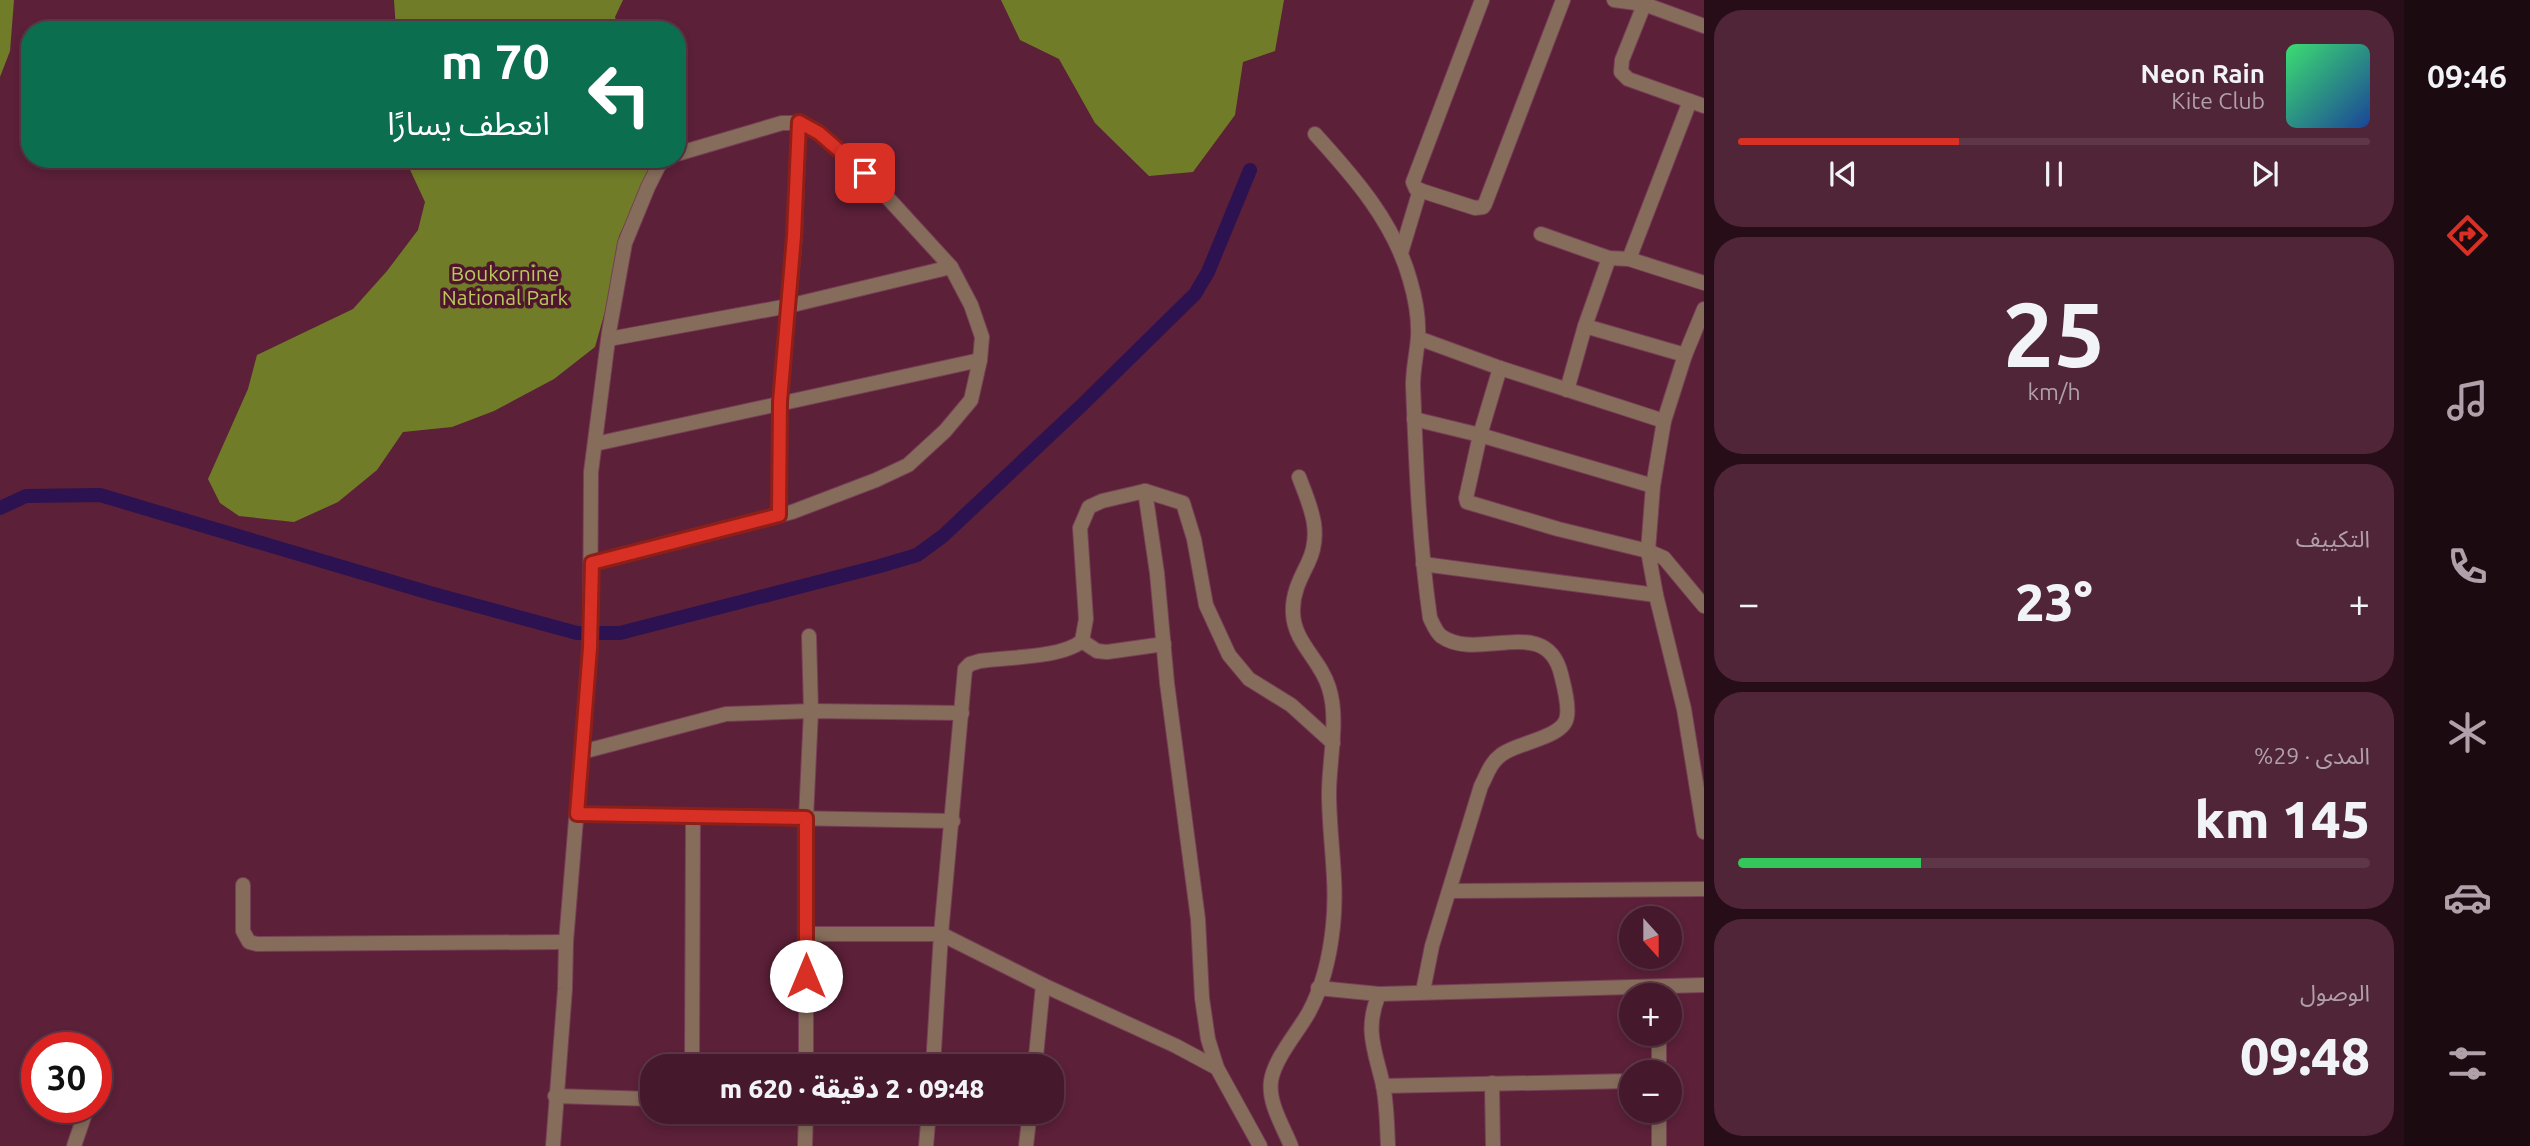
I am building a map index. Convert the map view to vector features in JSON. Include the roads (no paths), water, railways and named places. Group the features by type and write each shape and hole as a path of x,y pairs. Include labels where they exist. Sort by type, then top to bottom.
{"street":[{"path":"1482,0 1413,182 1414,187 1420,190 1475,208 1485,204 1563,0"},
{"path":"1614,0 1645,2 1704,26"},
{"path":"1645,2 1622,60 1621,72 1628,79 1704,106"},
{"path":"1629,259 1690,101"},
{"path":"779,515 780,402 794,236 799,122"},
{"path":"592,563 779,515 876,480 908,465 945,431 971,400 982,337 971,305 951,267 865,173 819,133 799,122 782,123 686,151"},
{"path":"1315,134 1367,194 1386,224 1401,253 1416,307 1418,338 1413,375 1417,496 1430,618 1438,635 1452,642 1536,642 1550,651 1558,662 1567,717 1562,727 1552,734 1517,746 1502,754 1491,765 1481,786 1432,946 1423,991"},
{"path":"553,1146 590,648 591,472 625,243 658,168"},
{"path":"1401,253 1420,190"},
{"path":"1541,234 1609,258 1629,259 1704,283"},
{"path":"1567,390 1609,258"},
{"path":"609,339 788,306 951,267"},
{"path":"1704,309 1685,355 1664,421 1653,486 1648,551 1684,709 1704,832"},
{"path":"1586,326 1685,355"},
{"path":"1418,338 1500,368 1664,421"},
{"path":"595,444 980,360"},
{"path":"1500,368 1480,435 1466,498 1469,504 1648,551 1664,558 1704,606"},
{"path":"1414,419 1480,435 1653,486"},
{"path":"1292,1146 1273,1104 1271,1080 1276,1066 1310,1010 1318,988 1330,951 1336,897 1329,794 1333,743 1329,686 1297,634 1294,624 1294,596 1313,552 1316,531 1315,517 1299,477"},
{"path":"934,1054 941,934 965,669 970,664 1075,647 1082,641 1086,619 1080,528 1083,516 1089,508 1102,501 1145,491 1180,501 1185,506 1206,605 1218,635 1239,670 1291,705 1333,743"},
{"path":"1145,491 1198,919 1202,998 1208,1039 1217,1068 1260,1146"},
{"path":"1423,564 1656,595"},
{"path":"806,1054 806,818 811,711 809,636"},
{"path":"1082,641 1097,651 1107,652 1164,645"},
{"path":"582,752 726,714 811,711 962,713"},
{"path":"577,814 953,821"},
{"path":"692,1054 693,816"},
{"path":"243,885 245,939 257,944 566,943"},
{"path":"1450,891 1704,889"},
{"path":"806,934 941,934 1217,1068"},
{"path":"1036,1054 1043,985"},
{"path":"1682,988 1704,985"},
{"path":"1318,988 1379,994 1423,991 1619,991"},
{"path":"1379,994 1371,1024 1374,1057 1383,1086 1388,1146"},
{"path":"1383,1086 1619,1081"},
{"path":"1492,1083 1493,1146"},
{"path":"555,1096 640,1099"},
{"path":"74,1146 81,1123"},
{"path":"1659,1123 1660,1146"},
{"path":"805,1146 806,1124"},
{"path":"926,1146 928,1124"},
{"path":"1026,1146 1029,1124"}],"waterway":[{"path":"0,508 26,496 100,495 430,593 577,633 620,633 880,566 917,555 943,536 1195,294 1208,272 1250,170"}],"park label":[{"name":"Boukornine National Park","path":"505,286"}]}
